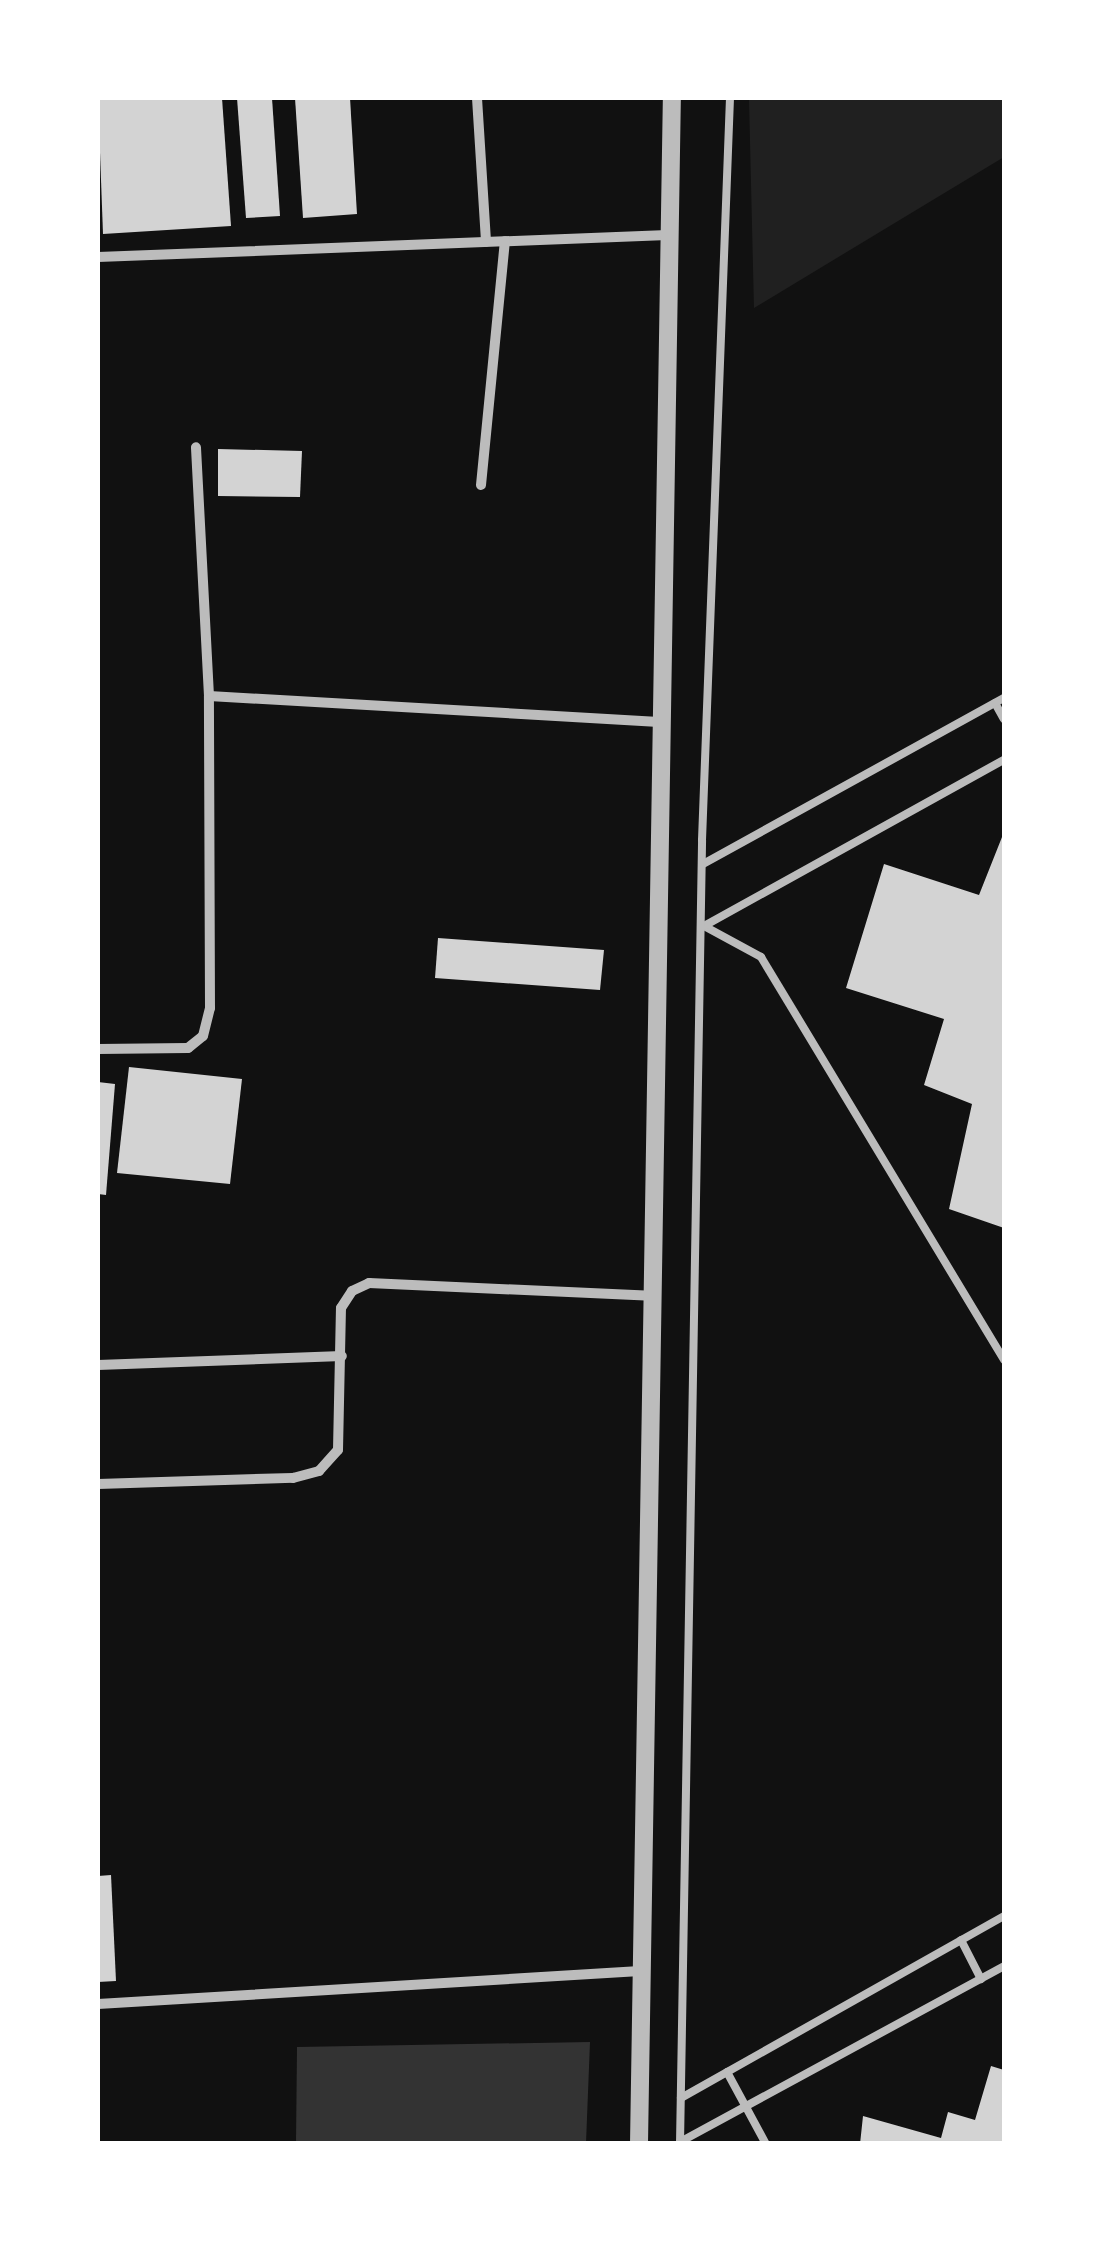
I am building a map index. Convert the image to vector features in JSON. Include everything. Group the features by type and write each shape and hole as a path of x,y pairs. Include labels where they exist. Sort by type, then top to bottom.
{"street":[{"path":"476,98 486,242"},
{"path":"639,2144 672,98"},
{"path":"98,257 668,236"},
{"path":"481,486 505,242"},
{"path":"98,1048 188,1048 203,1036 214,944 209,696 196,447"},
{"path":"209,696 664,722"},
{"path":"98,1484 293,1478 319,1472 338,1450 342,1308 352,1290 369,1283 651,1296"},
{"path":"98,1365 342,1356"},
{"path":"98,2004 640,1972"}],"lane":[{"path":"680,2143 703,864 730,98"},
{"path":"703,864 1004,698"},
{"path":"995,703 1004,719"},
{"path":"704,926 1004,760"},
{"path":"704,926 761,957 1004,1360"},
{"path":"681,2098 1004,1916"},
{"path":"961,1940 981,1980"},
{"path":"680,2143 1004,1966"},
{"path":"727,2072 766,2144"}],"shaded area":[{"path":"749,98 1004,98 1004,157 754,308"},
{"path":"590,2042 586,2143 296,2143 297,2047"}],"building":[{"path":"98,98 222,98 231,226 103,234"},
{"path":"237,98 272,98 280,216 246,218"},
{"path":"295,98 350,98 357,214 303,218"},
{"path":"218,449 302,451 300,497 218,496"},
{"path":"1004,832 1004,1228 949,1209 972,1104 924,1085 944,1019 846,988 884,864 979,895"},
{"path":"438,938 604,950 600,990 435,978"},
{"path":"129,1067 242,1079 230,1184 117,1173"},
{"path":"98,1082 115,1084 106,1195 98,1194"},
{"path":"111,1875 116,1981 98,1982 98,1876"},
{"path":"991,2066 1004,2070 1004,2144 860,2144 863,2116 941,2138 948,2112 975,2120"}]}
